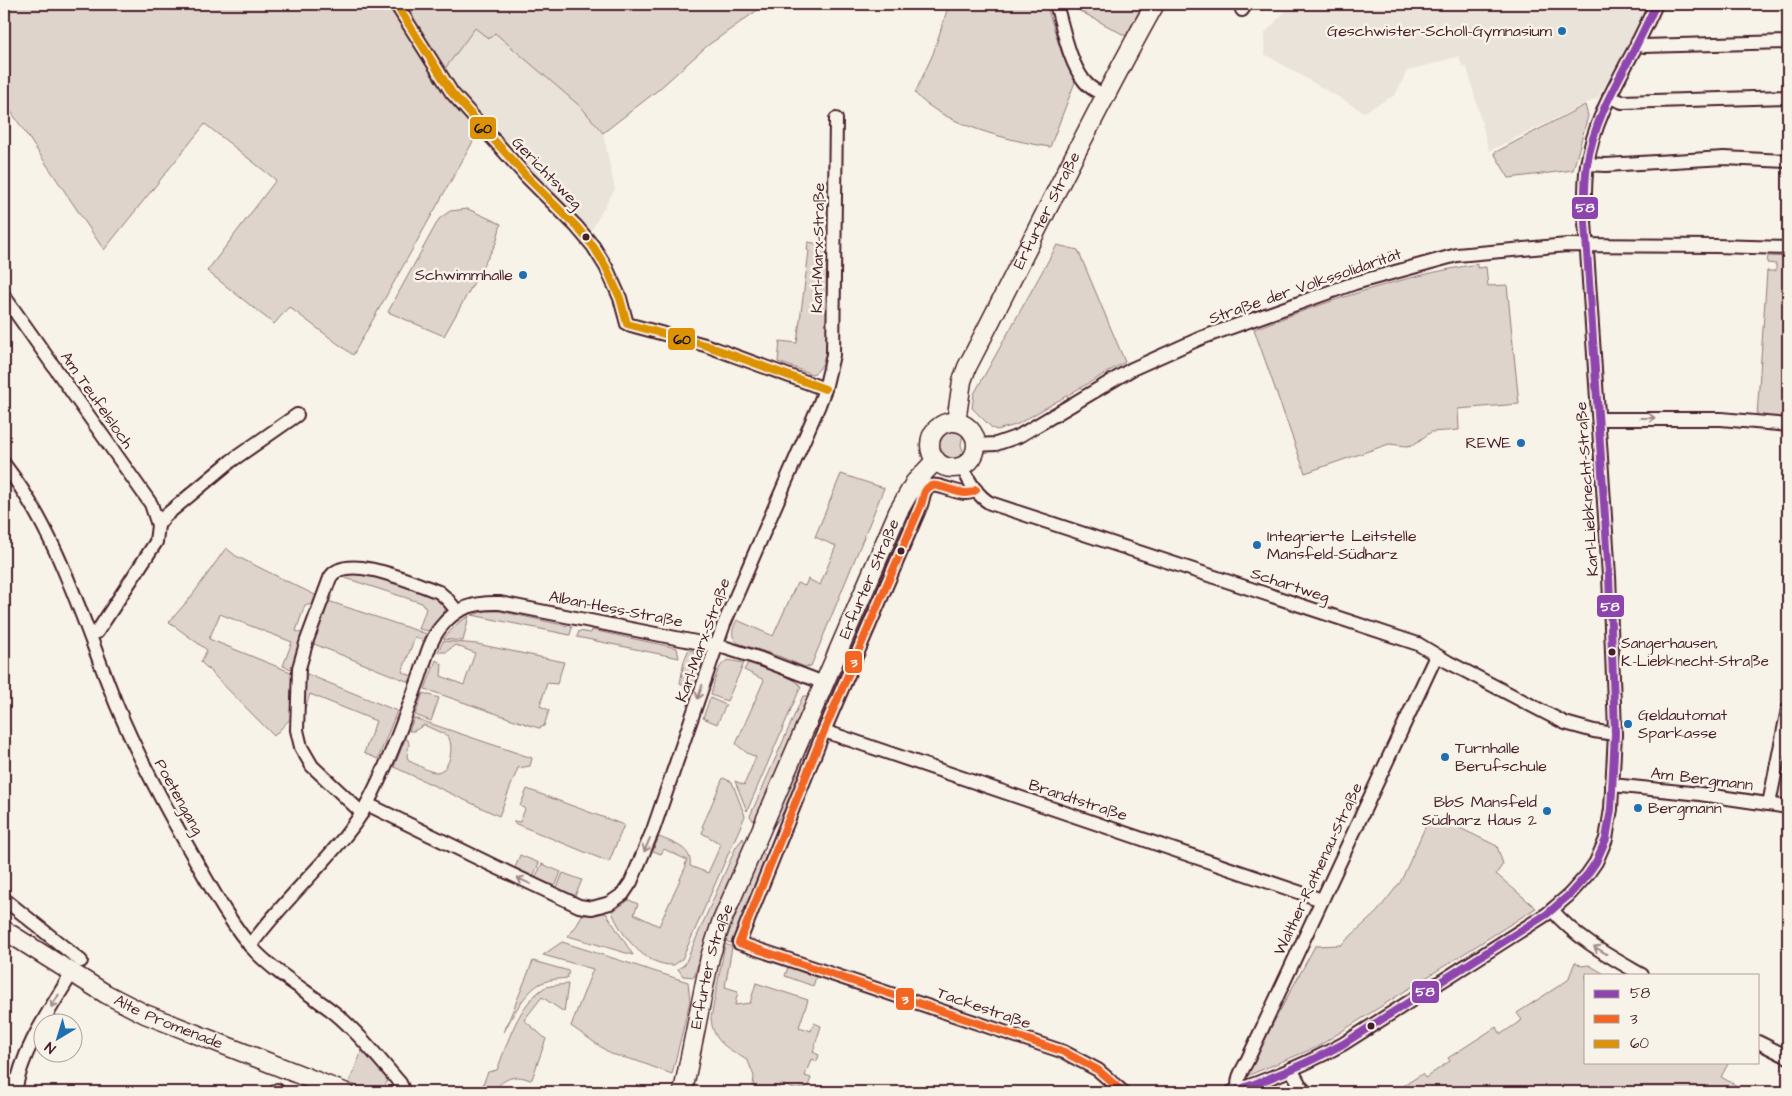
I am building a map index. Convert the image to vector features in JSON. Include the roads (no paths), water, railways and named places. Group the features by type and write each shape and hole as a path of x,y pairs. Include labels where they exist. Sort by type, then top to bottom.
{"main road":[{"name":"Erfurter Straße","path":"956,422 964,375 1105,95 1155,4"},
{"path":"956,422 964,424 970,429 975,436 976,445 972,457 962,466 950,468 936,460 930,446 932,434 942,424 956,422"},
{"name":"Erfurter Straße","path":"683,1092 713,945 902,503 915,482 936,460"},
{"name":"Alte Promenade","path":"4,930 76,967 124,1004 164,1022 344,1092"}],"street":[{"name":"Gerichtsweg","path":"396,4 452,93 526,176 576,226 593,246 620,298 627,324 712,348 825,389"},
{"path":"1056,4 1072,57 1082,78 1089,87 1105,95"},
{"name":"Karl-Liebknecht-Straße","path":"1235,1091 1256,1084 1343,1044 1512,937 1552,910 1582,881 1599,855 1609,825 1615,734 1609,576 1585,222 1587,164 1595,134 1609,96 1638,43 1656,4"},
{"path":"1638,43 1644,46 1788,42"},
{"path":"1609,96 1622,102 1788,97"},
{"name":"Karl-Marx-Straße","path":"364,808 574,904 592,908 610,903 628,888 653,830 716,646 825,389 833,355 836,119"},
{"path":"1587,164 1606,165 1724,158 1788,161"},
{"name":"Straße der Volkssolidarität","path":"976,445 996,444 1019,436 1132,369 1200,338 1355,283 1457,255 1506,249 1587,245 1788,248"},
{"name":"Am Teufelsloch","path":"4,296 151,504 158,525"},
{"path":"90,635 97,632 156,542 158,525 164,516 231,461 297,414"},
{"path":"1599,419 1702,419 1788,425"},
{"name":"Poetengang","path":"4,464 28,498 44,526 90,635 116,705 144,766 234,924 250,946 269,964 349,1026 395,1077 404,1092"},
{"name":"Schartweg","path":"962,466 976,490 987,501 996,505 1412,642 1565,723 1594,731 1615,734"},
{"name":"Erfurter Straße","path":"739,943 824,731 921,505 925,491 934,485 963,493 976,490"},
{"path":"364,808 352,805 312,766 305,756 298,738 298,668 330,578 334,572 341,568 371,569 439,592 457,611"},
{"name":"Alban-Hess-Straße","path":"250,946 272,917 339,843 364,808 406,713 435,636 446,621 457,611 473,604 500,603 716,646 761,659 824,683"},
{"name":"Walther-Rathenau-Straße","path":"1235,1091 1238,1077 1436,656"},
{"path":"1770,804 1788,709"},
{"name":"Brandtstraße","path":"824,731 1322,900"},
{"name":"Am Bergmann","path":"1612,785 1700,794 1788,807"},
{"path":"755,845 775,853"},
{"name":"Alte Promenade","path":"4,899 76,967"},
{"path":"1552,910 1582,938 1640,974"},
{"name":"Tackestraße","path":"739,943 1064,1052 1098,1070 1124,1092"},
{"path":"4,1079 16,1087 21,1067 39,1029 76,967"},
{"path":"1760,1043 1788,1057"},
{"path":"1290,1069 1306,1092"}],"place":[{"name":"Geschwister-Scholl-Gymnasium","path":"1562,31"},
{"name":"Schwimmhalle","path":"523,275"},
{"name":"REWE","path":"1521,443"},
{"name":"Integrierte Leitstelle Mansfeld-Südharz","path":"1257,545"},
{"name":"Sangerhausen, K.-Liebknecht-Straße","path":"1612,652"},
{"name":"Geldautomat Sparkasse","path":"1628,724"},
{"name":"Turnhalle Berufschule","path":"1445,757"},
{"name":"Bergmann","path":"1638,808"},
{"name":"BbS Mansfeld Südharz Haus 2","path":"1547,811"}]}
